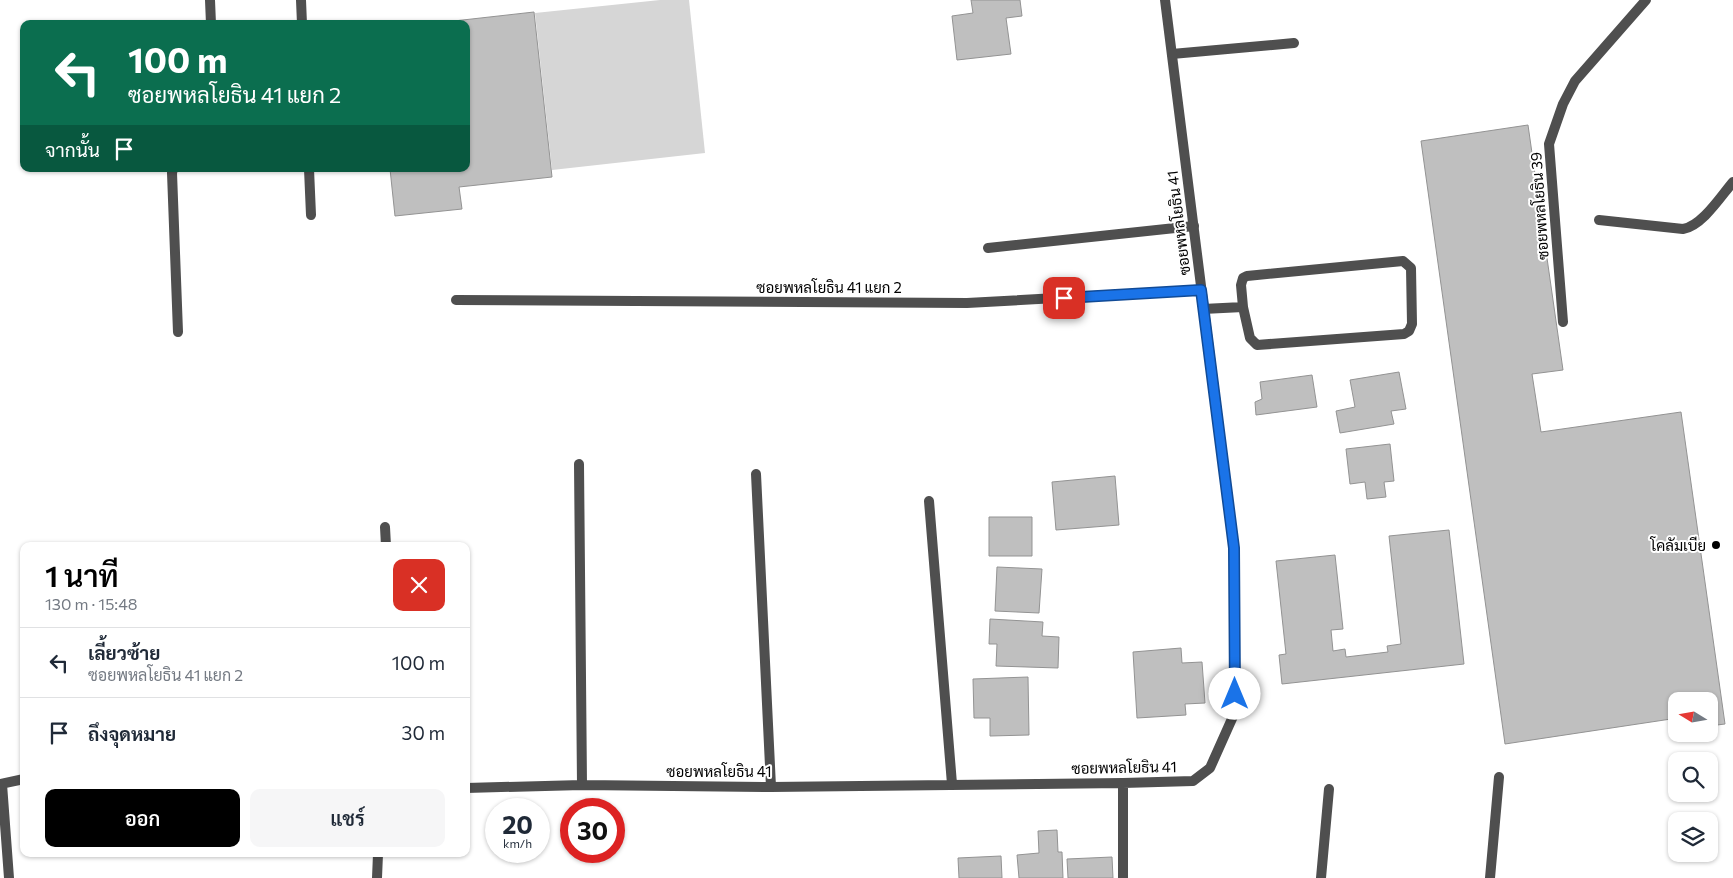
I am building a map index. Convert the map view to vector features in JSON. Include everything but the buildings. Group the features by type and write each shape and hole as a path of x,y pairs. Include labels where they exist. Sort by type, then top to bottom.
{"street":[{"path":"210,0 211,20"},
{"path":"301,0 302,20"},
{"name":"ซอยพหลโยธิน 41","path":"470,788 582,785 771,787 1123,783 1193,781 1210,768 1235,712 1234,548 1165,0"},
{"name":"ซอยพหลโยธิน 39","path":"1563,322 1549,144 1564,104 1576,81 1646,0"},
{"path":"1172,54 1294,43"},
{"path":"172,172 178,332"},
{"path":"308,172 311,215"},
{"path":"1599,220 1683,229 1689,228 1697,223 1733,182"},
{"path":"988,248 1194,226"},
{"path":"1403,261 1411,268 1412,324 1409,331 1404,334 1257,345 1251,340 1243,307 1241,285 1243,278 1247,276 1403,261"},
{"name":"ซอยพหลโยธิน 41 แยก 2","path":"456,300 967,303 1201,290"},
{"path":"1203,309 1243,307"},
{"path":"579,464 582,785"},
{"path":"756,474 771,787"},
{"path":"929,501 952,784"},
{"path":"385,527 386,542"},
{"path":"1490,878 1499,777"},
{"path":"9,878 1,784 20,780"},
{"path":"1123,783 1123,878"},
{"path":"1321,878 1329,789"},
{"path":"377,878 378,857"}],"shaded area":[{"path":"660,0 689,0 705,153 552,170 535,13"}],"place":[{"name":"โคลัมเบีย","path":"1716,545"}],"route":[{"path":"1064,298 1201,290 1234,548 1235,694"}]}
